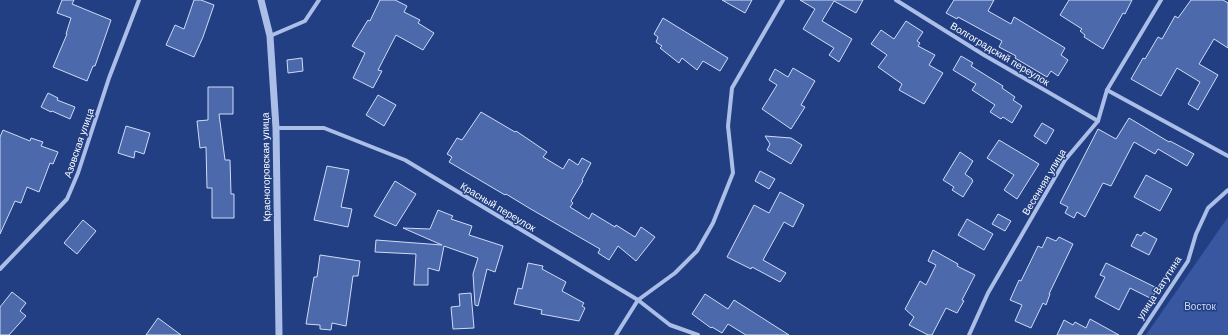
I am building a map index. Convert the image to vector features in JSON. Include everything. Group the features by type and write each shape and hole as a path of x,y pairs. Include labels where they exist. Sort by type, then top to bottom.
{"street":[{"name":"Азовская улица","path":"0,269 67,199 78,173 109,78 139,0"},
{"name":"Красногоровская улица","path":"261,0 270,36 276,128 279,335"},
{"path":"270,36 305,21 319,0"},
{"path":"616,335 638,300 675,273 697,251 713,223 732,173 728,126 732,88 783,0"},
{"name":"Волгоградский переулок","path":"896,0 984,56 1098,121"},
{"name":"Весенняя улица","path":"968,335 988,293 1065,160 1098,121 1107,90 1161,0"},
{"path":"1107,90 1228,156"},
{"name":"Красный переулок","path":"276,128 324,128 405,160 638,300 670,325 698,335"},
{"name":"улица Ватутина","path":"1139,335 1188,260 1196,234 1208,208 1228,190"}],"green space":[{"name":"Восток","path":"1228,217 1228,335 1146,335"}],"building":[{"path":"62,0 74,0 72,4 111,20 95,66 93,66 87,81 53,67 67,34 71,18 57,13"},
{"path":"194,0 201,0 214,5 203,37 194,57 166,45 175,25 184,29"},
{"path":"380,0 395,0 407,6 404,12 420,20 418,23 434,33 423,50 396,35 378,70 382,71 373,88 353,78 365,53 352,46 368,20 370,21"},
{"path":"722,0 752,0 745,13"},
{"path":"800,0 863,0 856,13 834,1 822,21 852,39 839,62 829,55 834,48 803,29 815,9"},
{"path":"954,0 994,0 988,11 1011,24 1014,17 1065,48 1061,55 1068,60 1058,76 1051,71 1047,77 1015,58 1016,56 999,47 1002,41 958,17 957,19 946,13"},
{"path":"1069,0 1132,0 1103,49 1084,37 1085,35 1080,31 1082,29 1060,15"},
{"path":"1191,0 1223,0 1228,3 1228,48 1214,39 1199,64 1218,75 1198,110 1188,104 1200,82 1177,68 1161,96 1131,79 1143,58 1145,59 1158,37 1162,39 1175,16 1178,18"},
{"path":"663,18 728,58 720,71 703,61 697,70 682,58 679,63 660,48 662,46 656,42 658,37 654,34"},
{"path":"906,21 923,32 917,41 920,43 918,46 935,55 929,65 943,73 924,104 899,90 902,84 878,67 887,55 871,44 881,30 894,39"},
{"path":"961,56 973,63 971,66 1003,86 1002,88 1015,97 1013,100 1022,106 1012,123 1003,117 1001,119 990,112 995,105 972,90 976,84 953,70"},
{"path":"302,58 303,71 288,73 287,60"},
{"path":"793,68 815,81 801,105 805,107 791,129 762,109 777,85 769,80 775,69 788,77"},
{"path":"208,87 233,87 233,114 219,114 225,160 230,160 231,194 234,194 234,218 212,218 212,188 207,188 206,147 200,148 197,121 208,120"},
{"path":"48,93 58,98 57,100 75,107 70,119 41,107"},
{"path":"378,95 396,105 384,126 366,115"},
{"path":"481,112 515,132 516,131 547,152 543,157 563,169 569,159 578,165 582,158 591,163 582,180 583,181 571,201 573,203 570,207 589,219 592,213 615,227 616,225 635,237 641,227 655,237 636,261 618,246 609,260 598,253 600,249 449,162 452,157 447,154 457,138 462,140"},
{"path":"1129,118 1169,142 1170,141 1194,154 1187,166 1158,149 1155,154 1134,142 1111,186 1103,183 1085,217 1077,212 1074,218 1065,213 1068,207 1060,203 1098,129 1116,139"},
{"path":"1042,123 1054,130 1046,144 1034,136"},
{"path":"126,126 150,133 144,154 135,151 134,158 118,153"},
{"path":"3,130 30,141 31,138 43,142 41,146 58,152 53,164 50,163 39,192 27,187 21,203 15,201 0,234 0,137"},
{"path":"765,136 791,138 802,145 791,164 767,150 770,144"},
{"path":"999,140 1039,164 1017,199 1004,190 1014,175 987,158"},
{"path":"960,152 973,161 965,174 973,181 963,197 952,190 954,187 943,180"},
{"path":"327,166 349,170 341,207 352,209 348,227 314,220"},
{"path":"760,171 775,179 769,189 755,181"},
{"path":"1146,175 1172,189 1160,211 1134,197"},
{"path":"395,181 416,194 396,226 374,216"},
{"path":"780,192 804,205 793,227 784,222 763,260 786,273 780,282 752,267 751,269 727,257 754,205 769,213"},
{"path":"438,210 453,216 451,219 472,226 469,235 503,246 495,272 487,269 478,306 475,305 473,274 478,258 444,246 439,271 428,268 428,285 414,285 416,254 375,252 376,240 442,245 403,228 430,229"},
{"path":"998,214 1011,221 1005,231 992,224"},
{"path":"967,219 993,234 984,250 958,235"},
{"path":"83,220 96,231 77,254 64,243"},
{"path":"1144,232 1157,239 1149,255 1131,246 1137,234 1141,236"},
{"path":"1047,237 1056,241 1059,237 1073,244 1049,294 1046,305 1043,303 1031,328 1015,321 1022,305 1010,300 1019,280 1021,281 1038,246 1042,248"},
{"path":"933,250 958,264 957,266 975,275 957,313 946,308 932,335 928,335 909,325 914,317 905,309 920,281 926,285 936,265 928,261"},
{"path":"320,255 360,261 358,276 353,276 346,326 332,323 331,330 320,329 320,325 306,324 314,277 317,277"},
{"path":"528,263 543,266 542,269 566,282 562,291 584,303 582,306 585,308 579,321 541,314 542,310 514,304 518,288 522,289"},
{"path":"1106,263 1157,288 1152,299 1130,288 1119,310 1095,297 1105,277 1100,275"},
{"path":"12,292 26,303 20,311 26,316 9,335 0,335 0,307"},
{"path":"471,293 474,328 453,329 451,307 460,306 459,294"},
{"path":"705,294 728,309 734,300 789,335 746,335 728,324 722,333 712,327 711,328 692,314"},
{"path":"158,318 181,335 146,335"},
{"path":"1090,319 1119,335 1057,335 1064,320 1073,325 1075,322 1086,328"}]}
